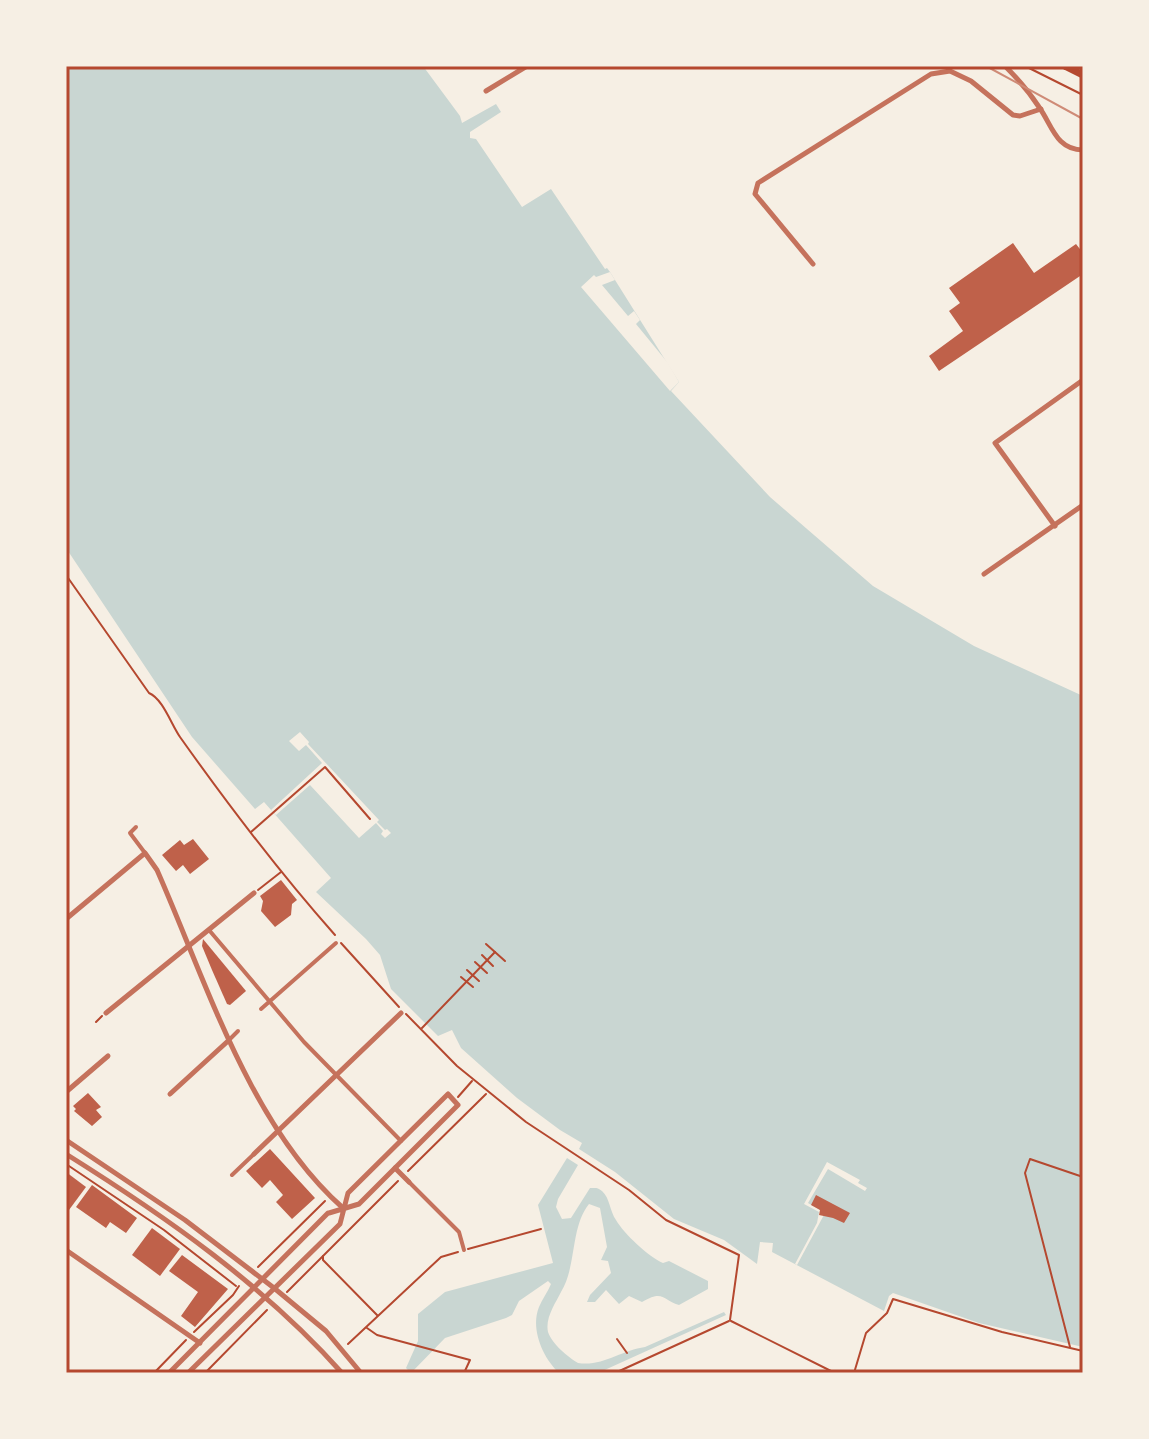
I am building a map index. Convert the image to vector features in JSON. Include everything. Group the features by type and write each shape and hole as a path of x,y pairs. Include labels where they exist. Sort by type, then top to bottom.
{"main road":[{"path":"1065,66 1083,75"}],"street":[{"path":"486,91 527,66"},
{"path":"1005,66 1041,109 1054,136 1062,144 1083,150"},
{"path":"813,264 755,194 758,183 931,74 950,71 971,81 1013,115 1020,116 1041,109"},
{"path":"1055,526 995,443 1083,380"},
{"path":"984,574 1083,505"},
{"path":"136,827 130,833 157,870 228,1041 278,1131 326,1193 343,1209"},
{"path":"66,919 145,853"},
{"path":"106,1013 254,893"},
{"path":"208,929 304,1042 401,1141"},
{"path":"261,1009 336,943"},
{"path":"232,1175 401,1013"},
{"path":"170,1094 238,1031"},
{"path":"66,1092 108,1056"},
{"path":"169,1373 329,1213 343,1209 359,1204 458,1105 456,1099 448,1094 348,1193 343,1209 340,1224 188,1373"},
{"path":"66,1140 143,1190 274,1288 326,1331 361,1373"},
{"path":"66,1154 178,1230 265,1297 342,1373"},
{"path":"395,1168 459,1232 464,1250"},
{"path":"66,1250 200,1343"},
{"path":"209,1333 218,1342"}],"path":[{"path":"1025,66 1083,95"},
{"path":"66,575 149,693 155,695 173,727 223,797 333,933"},
{"path":"250,833 325,767 370,819"},
{"path":"254,893 281,872"},
{"path":"486,944 505,961"},
{"path":"344,946 394,1003"},
{"path":"421,1029 495,952"},
{"path":"482,955 493,966"},
{"path":"475,962 487,973"},
{"path":"467,970 479,981"},
{"path":"461,977 473,987"},
{"path":"408,1017 487,1093 629,1190 666,1220 739,1255 730,1320"},
{"path":"456,1099 472,1081"},
{"path":"405,1173 487,1093"},
{"path":"1070,1347 1025,1173 1030,1159 1083,1177"},
{"path":"66,1164 164,1230 239,1286 193,1333"},
{"path":"286,1292 401,1178"},
{"path":"256,1269 327,1199"},
{"path":"346,1346 441,1257 541,1229"},
{"path":"316,1250 378,1316"},
{"path":"854,1373 866,1333 887,1313 893,1299 1002,1332 1083,1351"},
{"path":"205,1373 270,1308"},
{"path":"730,1320 835,1373"},
{"path":"615,1373 730,1320"},
{"path":"366,1328 377,1335 470,1360 464,1373"},
{"path":"154,1373 189,1337"},
{"path":"617,1339 627,1353"},
{"path":"823,1373 824,1367"}],"shaded area":[{"path":"66,66 423,66 462,123 496,104 501,112 470,132 470,138 476,139 522,207 551,189 610,272 679,382 671,391 770,497 873,586 974,646 1083,696 1083,1347 979,1323 893,1293 884,1311 772,1252 773,1243 760,1242 757,1264 724,1240 674,1219 615,1172 579,1149 582,1143 517,1098 461,1048 452,1030 438,1036 391,989 380,955 316,892 331,878 264,802 255,809 192,737 66,548"},
{"path":"567,1158 578,1165 558,1199 556,1207 562,1219 571,1218 590,1188 599,1189 607,1197 620,1226 637,1244 663,1263 669,1261 708,1281 708,1289 679,1305 659,1296 642,1302 629,1296 619,1304 606,1290 595,1302 587,1302 611,1273 608,1261 601,1260 607,1247 600,1208 589,1204 579,1224 566,1282 548,1322 550,1337 561,1350 578,1363 595,1363 645,1347 724,1312 726,1315 598,1373 559,1373 543,1351 537,1334 537,1316 551,1284 548,1281 519,1301 512,1315 445,1338 411,1373 406,1368 418,1341 418,1314 445,1292 553,1263 538,1205"}],"pier":[{"path":"610,272 615,280 602,285 628,316 634,311 640,320 636,324 668,363 679,382 670,391 581,287 594,275"},
{"path":"300,732 379,820 377,822 391,833 385,838 376,823 359,838 310,785 276,815 271,810 322,763 306,745 299,751 289,741"},
{"path":"827,1162 860,1180 858,1183 867,1188 865,1191 828,1169 808,1203 825,1213 797,1265 819,1212 804,1204"}],"building":[{"path":"1013,243 1034,273 1076,244 1083,253 1083,274 939,371 929,356 963,331 949,311 960,303 949,288"},
{"path":"193,839 209,859 190,874 183,865 176,871 162,855 180,840 184,845"},
{"path":"281,880 297,900 292,904 291,915 275,927 261,911 263,901 260,896"},
{"path":"203,939 246,991 230,1005 202,946"},
{"path":"88,1093 101,1107 96,1110 102,1117 92,1126 74,1111 73,1106"},
{"path":"270,1149 315,1198 292,1219 276,1202 283,1195 270,1180 262,1188 246,1171"},
{"path":"66,1172 86,1187 66,1214"},
{"path":"92,1185 137,1218 126,1233 110,1222 106,1228 76,1207"},
{"path":"816,1195 850,1213 844,1223 819,1215 820,1210 811,1205"},
{"path":"152,1228 180,1249 160,1276 132,1255"},
{"path":"182,1255 228,1289 195,1327 181,1316 198,1292 169,1271"}],"tram line":[{"path":"986,66 1083,119"}]}
